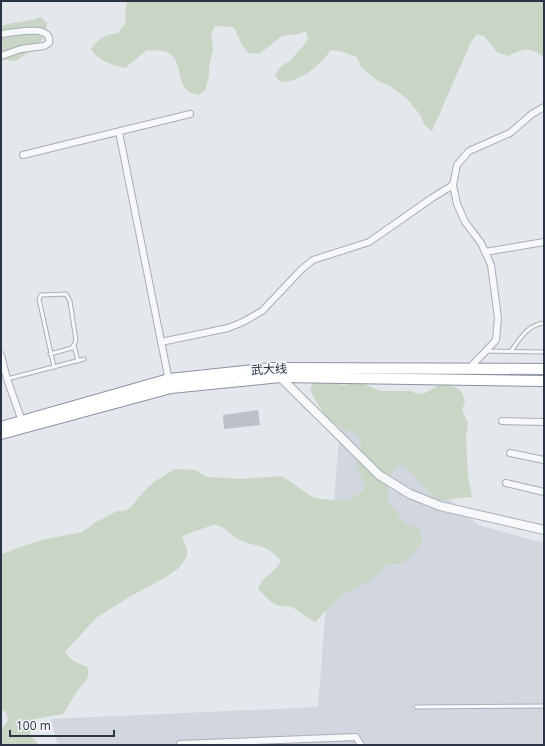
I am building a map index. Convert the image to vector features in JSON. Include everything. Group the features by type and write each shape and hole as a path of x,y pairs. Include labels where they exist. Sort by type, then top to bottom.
{"highway":[{"name":"武大线","path":"1,427 23,424 170,383 272,368 544,369"},
{"name":"武大线","path":"170,383 280,377 544,381"},
{"name":"武大线","path":"1,434 23,424"}],"street":[{"path":"1,34 36,30 46,32 50,39 49,43 44,46 21,49 1,56"},
{"path":"469,368 496,340 498,318 490,265 481,243 465,222 457,204 453,185 457,165 469,151 510,133 532,114 544,107"},
{"path":"23,155 190,114"},
{"path":"119,132 170,383"},
{"path":"161,342 228,328 243,322 262,311 302,269 313,260 369,242 453,185"},
{"path":"485,252 544,242"},
{"path":"1,356 7,379 23,424"},
{"path":"272,368 379,475 410,494 440,506 544,530"},
{"path":"502,421 544,422"},
{"path":"510,453 544,460"},
{"path":"506,483 544,492"},
{"path":"180,744 316,742 356,737 361,745"}],"lane":[{"path":"54,367 39,299 41,295 66,294 70,301 76,341 74,345 78,361"},
{"path":"510,351 529,328 544,322"},
{"path":"50,354 72,348 74,345"},
{"path":"486,351 544,352"},
{"path":"7,379 84,359"},
{"path":"416,707 544,706"}],"shaded area":[{"path":"342,399 478,525 544,543 544,745 58,745 51,719 318,707"}],"green space":[{"path":"127,1 544,1 544,57 531,50 519,51 509,56 498,53 485,37 477,34 471,42 432,131 424,125 421,116 409,101 401,94 390,86 378,81 361,67 357,57 340,51 331,50 321,62 309,72 295,79 280,82 275,75 281,66 290,61 308,40 306,31 298,34 282,36 259,54 248,53 242,45 234,27 215,26 211,34 213,49 209,76 205,91 198,95 189,92 185,88 177,63 170,53 147,50 125,68 106,62 97,57 91,49 102,38 118,33 126,22 125,13"},
{"path":"41,17 47,23 44,37 41,42 33,50 16,61 1,61 1,26"},
{"path":"321,381 344,385 358,382 381,391 411,391 417,394 425,393 441,384 455,387 461,391 465,401 463,412 468,423 466,437 468,476 472,497 440,500 434,497 404,465 399,465 389,477 387,501 396,510 400,518 405,523 419,529 422,536 422,542 407,560 400,564 387,565 370,580 342,595 315,622 292,607 276,605 258,589 262,581 281,561 270,551 238,539 218,525 212,525 182,536 187,549 187,556 179,568 96,618 65,652 72,660 87,667 89,672 87,679 78,690 63,714 35,719 29,723 31,736 40,745 1,745 1,730 8,720 6,712 1,710 1,554 42,540 82,532 96,522 117,511 124,511 130,508 154,482 175,469 196,470 207,477 242,479 282,476 314,498 340,501 348,500 364,490 363,480 356,464 356,458 361,443 356,433 343,429 337,425 327,417 319,407 310,389 313,383"}],"building":[{"path":"258,410 260,425 224,429 223,415"}]}
